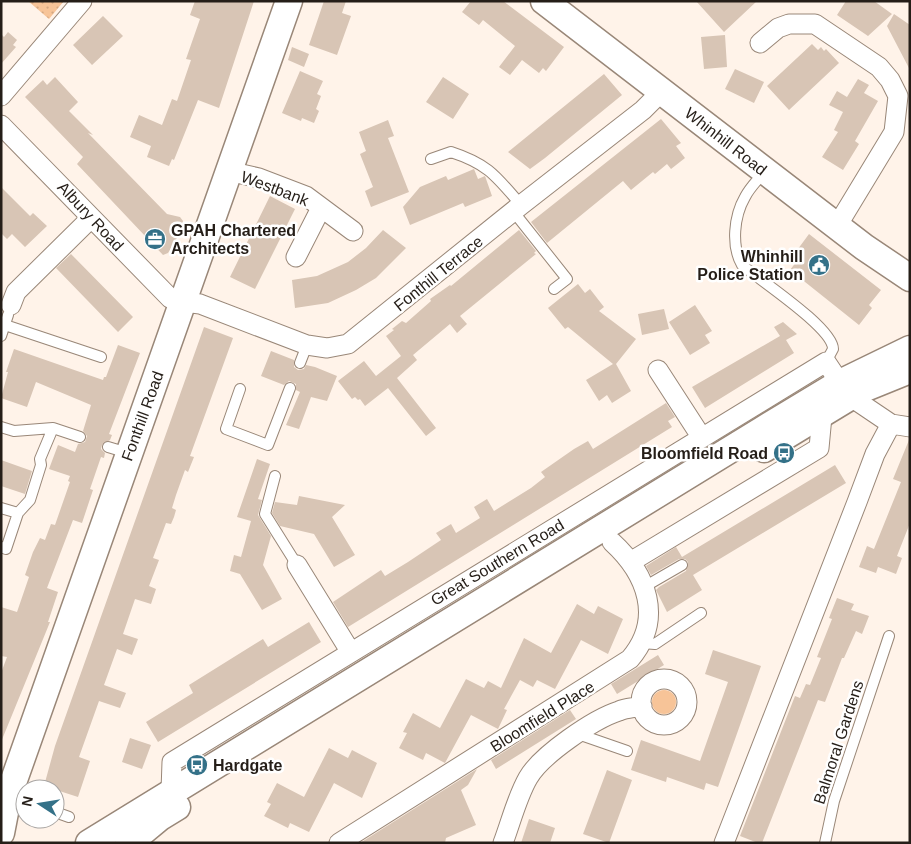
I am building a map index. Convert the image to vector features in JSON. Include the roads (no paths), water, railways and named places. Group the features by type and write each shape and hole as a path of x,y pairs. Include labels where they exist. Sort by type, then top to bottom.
{"main road":[{"name":"Fonthill Road","path":"1,833 8,795 118,450 183,302 289,1"},
{"name":"Whinhill Road","path":"544,1 837,226 910,278"},
{"name":"Great Southern Road","path":"126,838 172,791 839,381 910,349"},
{"name":"Great Southern Road","path":"839,381 910,370"},
{"name":"Great Southern Road","path":"88,843 126,838 822,416 839,381"}],"street":[{"path":"1,96 82,1"},
{"path":"760,43 778,28 795,24 815,24 879,67 890,80 898,96 894,132 837,226"},
{"name":"Fonthill Terrace","path":"183,302 200,304 308,345 327,348 348,344 517,208 644,110 662,92"},
{"name":"Albury Road","path":"1,125 170,298 183,302"},
{"name":"Westbank","path":"228,171 259,178 306,196 352,231"},
{"name":"Westbank","path":"296,257 321,208"},
{"path":"8,315 16,292 92,218"},
{"path":"658,370 702,438"},
{"path":"839,381 891,424 910,427"},
{"name":"Great Southern Road","path":"172,791 172,762 350,651 702,438 839,381"},
{"path":"632,561 819,448 822,416"},
{"path":"724,843 875,454 891,424"},
{"name":"Bloomfield Place","path":"339,843 614,671 630,659 642,643 649,613 644,587 632,561 612,542"},
{"path":"297,565 350,651"},
{"path":"503,843 528,779 540,764 563,744 606,716 642,706"}],"lane":[{"path":"431,159 450,152 483,164 494,173 567,279 554,289"},
{"path":"765,171 747,192 741,206 735,238 738,258 742,265 812,319 828,335 833,349 839,381"},
{"path":"1,336 8,315 101,357"},
{"path":"300,363 308,345"},
{"path":"240,389 226,429 268,445 290,388"},
{"path":"1,427 14,432 54,428 80,437"},
{"path":"1,547 6,549 18,513 30,500 41,465 40,459 54,428"},
{"path":"275,476 265,514 297,565"},
{"path":"1,508 18,513"},
{"path":"644,587 682,565"},
{"path":"642,643 655,644 701,613"},
{"name":"Balmoral Gardens","path":"825,843 834,801 889,636"},
{"path":"578,734 628,750"},
{"path":"65,816 69,817"}],"place":[{"name":"GPAH Chartered Architects","path":"155,239"},
{"name":"Whinhill Police Station","path":"819,265"},
{"name":"Bloomfield Road","path":"784,453"},
{"name":"Hardgate","path":"197,765"}]}
